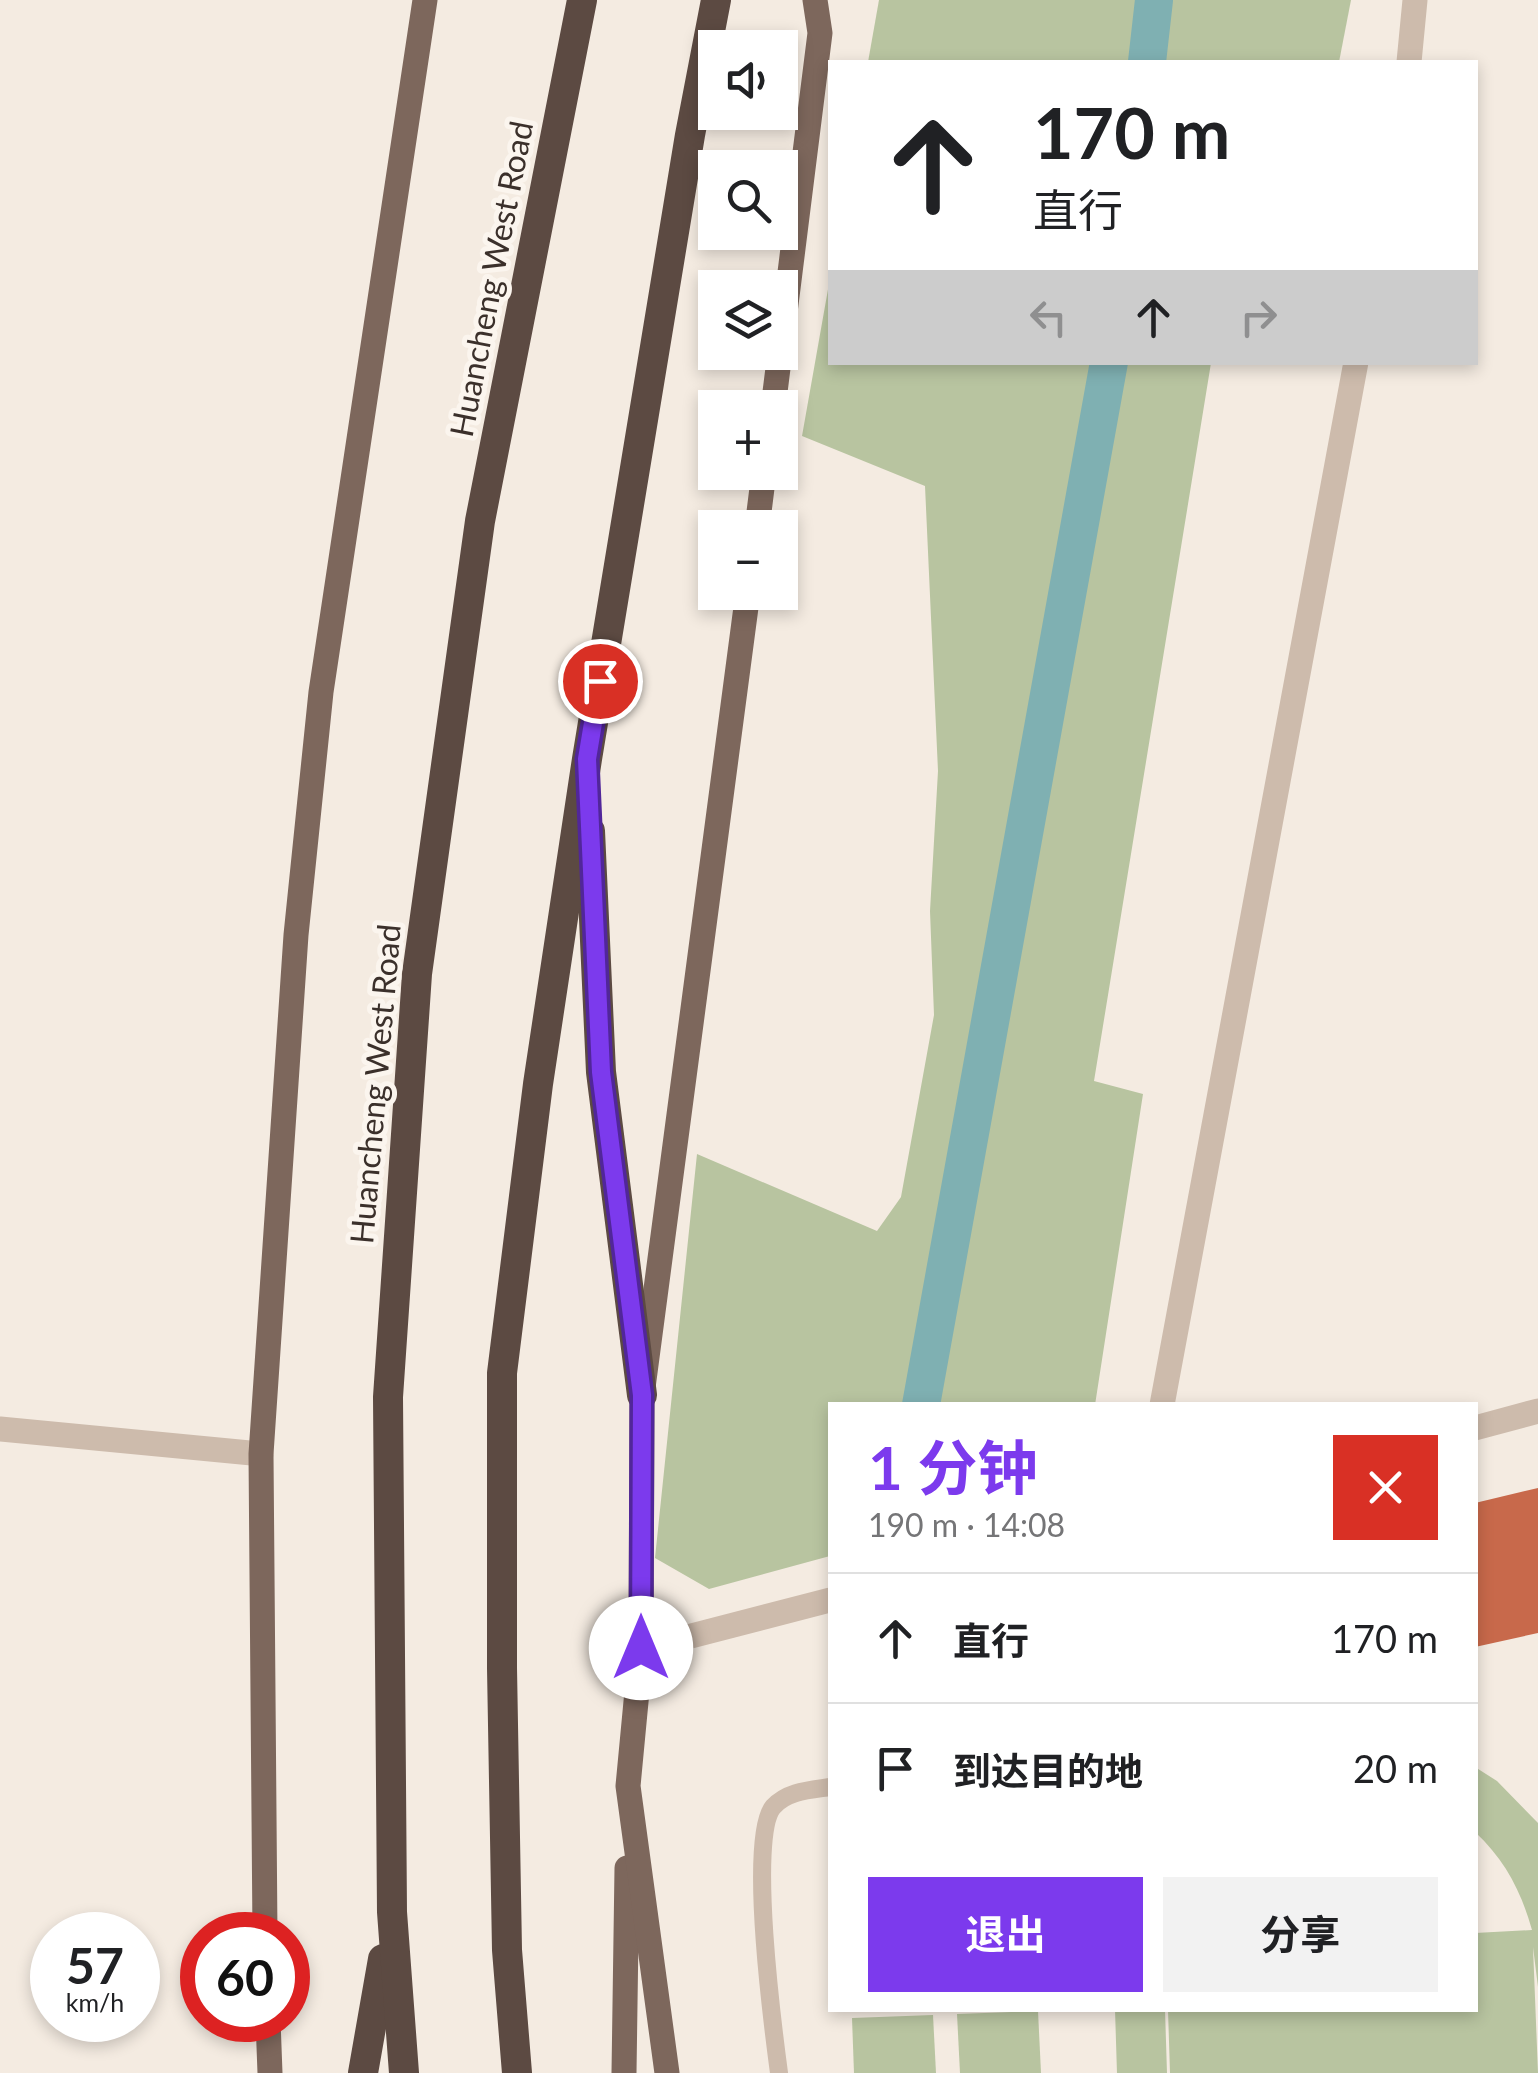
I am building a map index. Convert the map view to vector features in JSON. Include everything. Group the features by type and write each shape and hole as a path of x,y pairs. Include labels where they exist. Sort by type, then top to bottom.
{"highway":[{"name":"Huancheng West Road","path":"404,2073 392,1912 388,1397 417,974 480,521 582,0"},
{"path":"517,2073 506,1932 502,1373 538,1084 587,759 716,0"},
{"path":"587,759 601,1072 642,1395"},
{"path":"363,2073 392,1912"}],"main road":[{"path":"264,1912 261,1454 296,935 321,692 425,0"},
{"path":"422,31 434,0"},
{"path":"775,390 820,34 814,0"},
{"path":"624,2073 628,1786 641,1648 642,1395 746,610"},
{"path":"628,1786 667,2073"},
{"path":"269,2042 270,2073"}],"street":[{"path":"1410,60 1415,0"},
{"path":"1163,1402 1355,365"},
{"path":"1478,1427 1538,1411"},
{"path":"0,1429 261,1454"},
{"path":"641,1648 828,1601"}],"lane":[{"path":"779,2073 765,1932 764,1824 774,1806 790,1794 828,1787"}],"green space":[{"path":"879,0 1351,0 1339,60 868,60"},
{"path":"828,289 828,365 1211,365 1094,1081 1143,1094 1095,1402 828,1402 828,1557 709,1589 655,1558 697,1154 877,1231 901,1197 934,1015 930,911 938,771 925,486 802,436"},
{"path":"1478,1769 1497,1781 1538,1823 1538,1987 1533,1947 1538,2073 1170,2073 1168,2012 1478,2012 1478,1933 1532,1930 1511,1877 1478,1835"},
{"path":"1038,2012 1041,2073 960,2073 957,2014"},
{"path":"1115,2012 1165,2012 1167,2073 1117,2073"},
{"path":"933,2015 936,2073 854,2073 852,2018"}],"building":[{"path":"1538,1488 1538,1633 1478,1646 1478,1502"}],"waterway":[{"path":"1147,60 1154,0"},
{"path":"922,1402 1108,365"}],"route":[{"path":"600,681 587,759 601,1072 642,1395 641,1648"}]}
